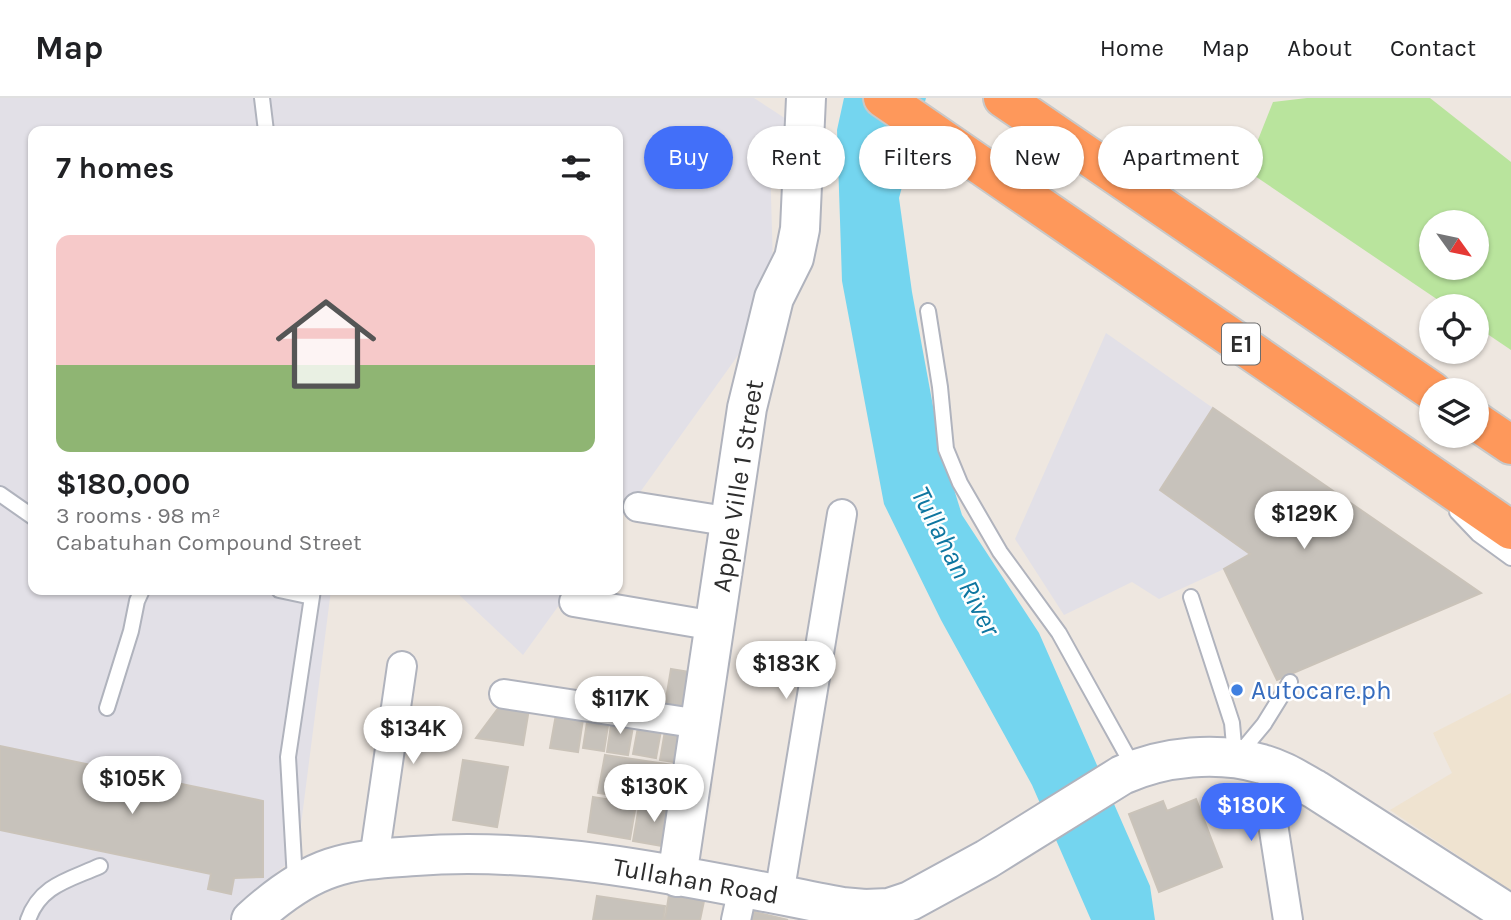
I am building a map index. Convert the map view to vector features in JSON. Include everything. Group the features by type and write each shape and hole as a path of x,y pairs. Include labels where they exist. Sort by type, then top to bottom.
{"highway":[{"name":"E1","path":"883,98 1511,530"},
{"path":"1007,101 1419,382"},
{"path":"1489,430 1511,446"}],"main road":[{"name":"Apple Ville 1 Street","path":"677,877 747,408 774,298 794,258 800,229 806,98"},
{"name":"Tullahan Road","path":"251,920 295,885 331,868 374,859 442,853 507,855 600,864 677,877 753,901 865,909 889,908 929,892 987,859 1128,772 1182,759 1216,757 1264,764 1287,774 1339,804 1511,915"}],"street":[{"path":"638,507 732,522"},
{"path":"753,901 842,514"},
{"path":"574,602 715,626"},
{"path":"374,859 402,666"},
{"path":"504,695 700,724"},
{"path":"1287,774 1273,810 1273,824 1288,920"}],"lane":[{"path":"262,98 265,126"},
{"path":"928,311 946,449 960,483 1000,552 1059,633 1128,772"},
{"path":"1408,459 1478,534 1511,558"},
{"path":"0,494 28,514"},
{"path":"107,708 140,595"},
{"path":"295,885 288,757 313,595"},
{"path":"1191,597 1232,723 1235,758"},
{"path":"1235,758 1264,724 1290,682"},
{"path":"28,920 32,908 46,890 100,866"}],"shaded area":[{"path":"0,98 754,98 797,126 747,126 747,189 771,189 773,267 754,333 623,516 623,126 28,126 28,595 330,595 297,856 229,920 0,920"},
{"path":"1106,333 1481,593 1277,680 1224,569 1159,599 1132,582 1064,615 1015,539"},
{"path":"459,595 566,595 523,655"},
{"path":"1511,693 1511,891 1390,810 1452,773 1433,733"}],"green space":[{"path":"1307,98 1430,98 1511,162 1511,350 1489,335 1489,294 1429,294 1263,182 1263,127 1273,102"}],"water":[{"name":"Tullahan River","path":"844,98 926,98 918,126 859,126 859,189 901,189 899,198 912,292 940,444 962,515 1039,633 1150,886 1155,920 1091,920 1032,785 941,620 884,504 842,281 839,189 845,189 845,126 838,126"}],"building":[{"path":"1213,408 1481,593 1277,680 1224,569 1250,554 1160,490"},
{"path":"671,669 702,674 695,716 664,711"},
{"path":"505,699 530,703 523,745 476,738"},
{"path":"557,709 584,713 578,752 550,748"},
{"path":"588,716 609,719 604,751 583,748"},
{"path":"612,718 634,721 628,755 607,752"},
{"path":"639,722 662,725 656,758 633,754"},
{"path":"666,725 693,729 687,764 660,760"},
{"path":"0,746 263,801 263,877 234,878 231,894 208,889 211,874 0,830"},
{"path":"605,755 673,765 667,803 598,793"},
{"path":"463,760 508,767 497,827 453,820"},
{"path":"593,797 636,804 630,839 588,832"},
{"path":"1196,799 1222,867 1159,892 1129,814 1163,801 1167,811"},
{"path":"640,801 675,807 668,847 633,841"},
{"path":"669,895 704,901 700,920 665,920"},
{"path":"597,896 665,906 663,920 593,920"},
{"path":"751,911 788,920 749,920"}],"place":[{"name":"Autocare.ph","path":"1237,690"}]}
